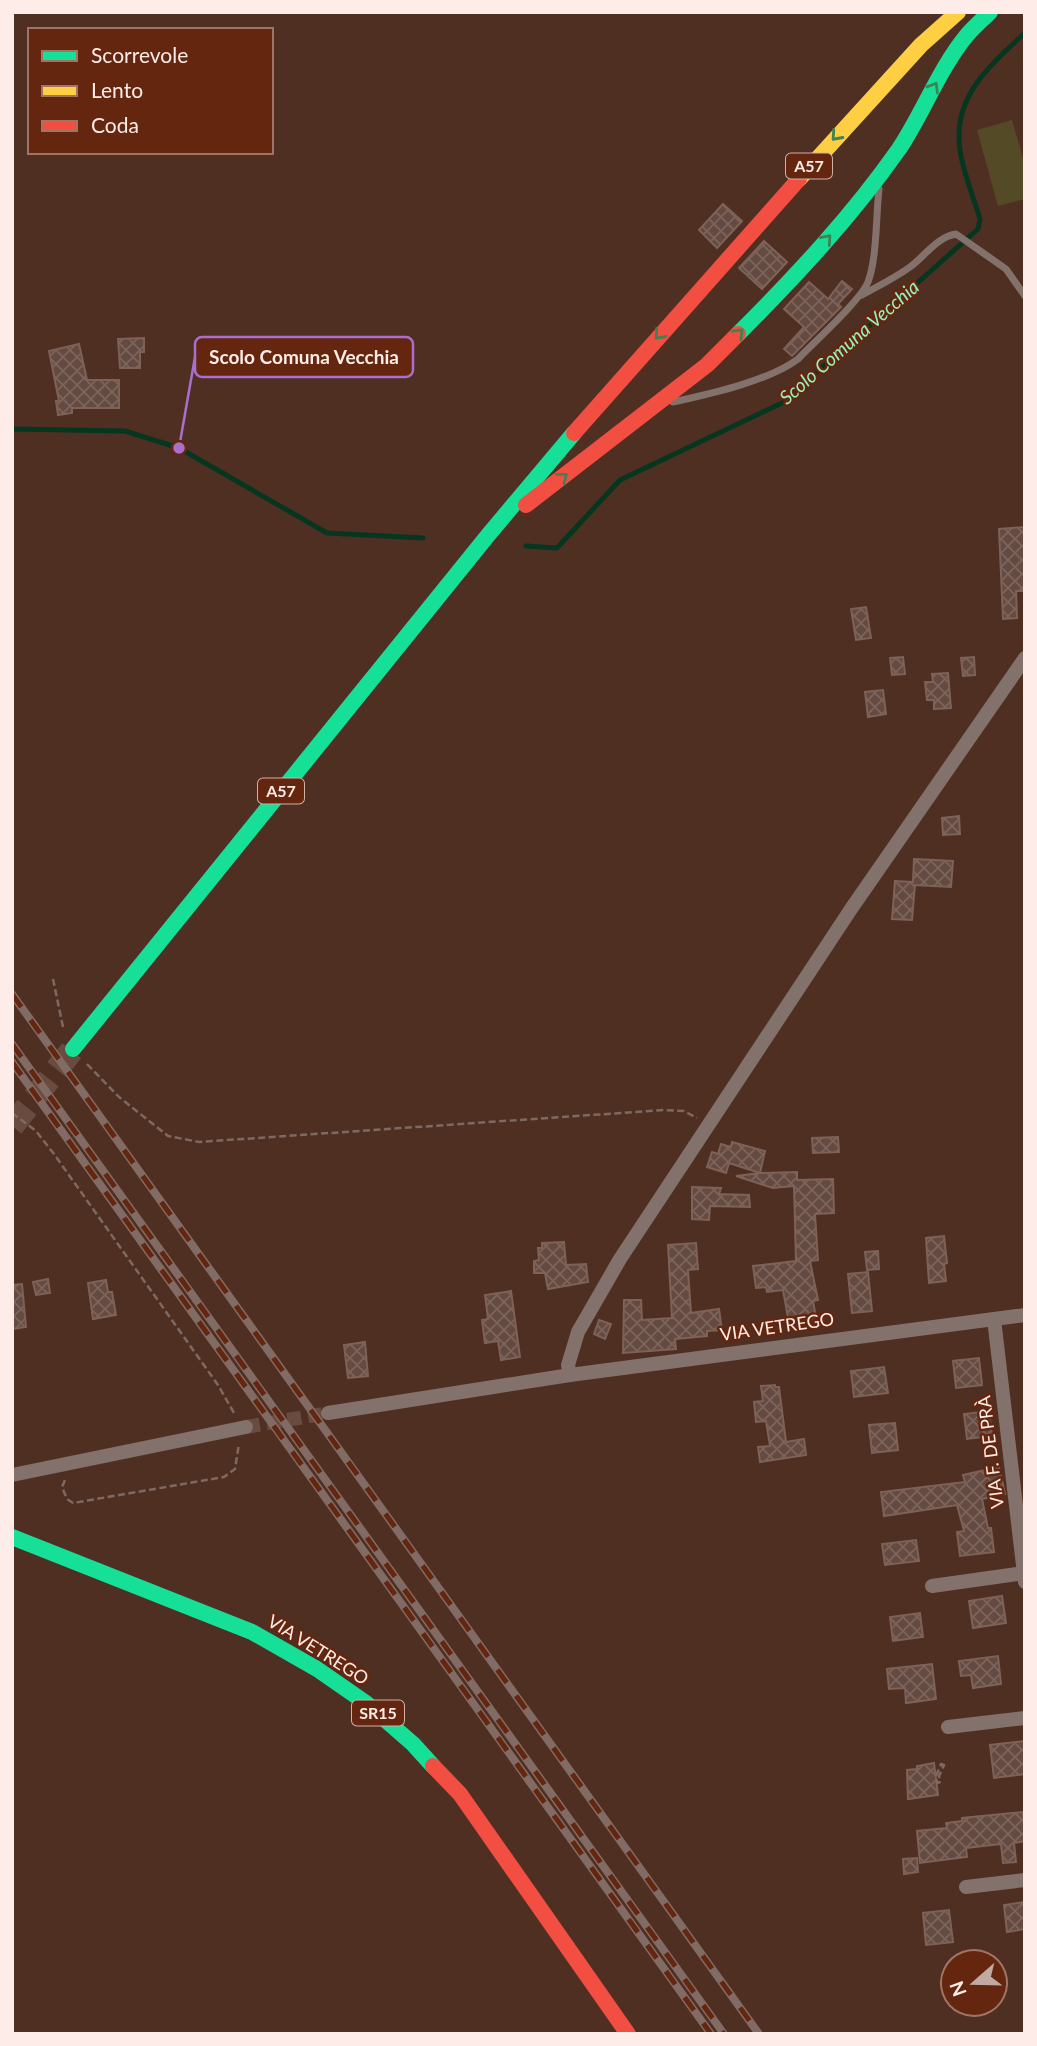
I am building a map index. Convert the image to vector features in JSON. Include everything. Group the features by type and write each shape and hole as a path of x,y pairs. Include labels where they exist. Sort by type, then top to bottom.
{"main road":[{"name":"A57","path":"73,1049 489,534 610,390 882,86 921,45 958,12"},
{"name":"A57","path":"489,534 707,365 782,290 862,200 900,147 967,35 990,12"},
{"name":"VIA VETREGO","path":"12,1537 252,1632 317,1669 366,1703 413,1744 460,1794 628,2034"}],"street":[{"path":"570,1375 568,1365 578,1332 620,1259 851,909 1025,658"},
{"name":"VIA VETREGO","path":"328,1413 570,1375 1025,1315"},
{"name":"VIA F. DE PRÀ","path":"994,1319 1021,1511 1024,1577"},
{"path":"12,1475 247,1427"},
{"path":"932,1586 1024,1577"},
{"path":"948,1727 1025,1718"},
{"path":"966,1887 1025,1880"}],"lane":[{"path":"861,295 872,266 881,173"},
{"path":"656,405 706,393 786,368 861,295 912,266 951,234 960,236 1006,270 1025,296"}],"path":[{"path":"53,979 65,1032"},
{"path":"85,1062 119,1097 168,1136 199,1142 664,1110 684,1111 708,1125"},
{"path":"12,1113 36,1131 218,1385 234,1412"},
{"path":"71,1473 62,1486 67,1499 73,1503 224,1477 235,1469 240,1448"},
{"path":"941,1764 944,1765 939,1776 940,1783 937,1783 936,1776 941,1764"}],"shaded area":[{"path":"1012,120 1025,165 1025,199 998,206 977,130"}],"building":[{"path":"723,204 742,221 717,248 699,230"},
{"path":"764,241 787,262 762,289 739,268"},
{"path":"842,281 852,289 838,304 841,307 792,356 784,349 804,327 784,309 809,282 828,299"},
{"path":"144,338 144,352 140,352 140,368 120,368 118,339"},
{"path":"79,344 87,380 119,380 119,408 72,408 72,413 58,415 56,401 59,401 49,351"},
{"path":"1025,527 1025,591 1016,591 1017,618 1003,619 999,529"},
{"path":"866,607 871,638 856,640 851,609"},
{"path":"903,657 905,674 892,675 890,658"},
{"path":"974,657 975,675 963,676 961,658"},
{"path":"948,673 951,708 934,709 934,700 927,700 925,682 933,682 932,674"},
{"path":"883,690 886,714 868,717 865,692"},
{"path":"959,816 960,834 943,835 942,818"},
{"path":"914,859 953,861 951,887 915,885 912,920 892,919 895,881 913,882"},
{"path":"838,1137 839,1152 813,1153 812,1138"},
{"path":"732,1142 765,1151 760,1173 729,1163 726,1173 707,1167 712,1152 718,1154 721,1144 731,1147"},
{"path":"797,1172 797,1180 833,1179 834,1213 815,1214 818,1260 810,1261 818,1300 813,1301 816,1318 789,1323 783,1290 767,1292 766,1287 756,1288 753,1266 796,1261 794,1186 773,1188 736,1176"},
{"path":"692,1187 721,1188 719,1194 749,1195 750,1207 710,1206 709,1220 692,1219"},
{"path":"944,1236 946,1281 929,1283 926,1238"},
{"path":"564,1242 566,1265 586,1264 588,1282 548,1289 545,1273 534,1273 534,1261 539,1260 538,1248 542,1248 542,1243"},
{"path":"696,1243 698,1269 688,1270 691,1313 719,1309 722,1330 707,1331 707,1336 675,1339 676,1349 623,1353 624,1300 641,1300 642,1320 672,1318 668,1245"},
{"path":"878,1251 879,1269 867,1270 865,1252"},
{"path":"868,1272 872,1311 852,1313 848,1274"},
{"path":"48,1279 50,1293 36,1295 33,1282"},
{"path":"106,1280 108,1292 112,1292 116,1315 93,1319 88,1283"},
{"path":"22,1284 26,1327 12,1329 12,1285"},
{"path":"511,1291 520,1357 501,1360 498,1341 485,1343 482,1320 488,1319 485,1295"},
{"path":"599,1320 611,1324 605,1339 594,1334"},
{"path":"365,1342 368,1376 348,1378 344,1345"},
{"path":"979,1358 982,1385 956,1388 953,1361"},
{"path":"884,1367 888,1393 854,1397 851,1371"},
{"path":"761,1386 779,1387 786,1442 804,1439 806,1455 760,1462 758,1447 770,1446 766,1421 756,1422 754,1402 763,1401"},
{"path":"989,1411 992,1436 967,1439 964,1414"},
{"path":"895,1423 898,1450 872,1453 869,1425"},
{"path":"999,1467 1005,1494 982,1499 988,1528 991,1528 994,1552 960,1556 957,1532 964,1531 957,1505 884,1516 881,1492 965,1482 963,1475"},
{"path":"916,1540 919,1561 885,1565 882,1544"},
{"path":"1002,1596 1006,1623 973,1628 969,1601"},
{"path":"920,1613 923,1637 893,1641 890,1617"},
{"path":"998,1656 1001,1684 973,1688 971,1675 961,1676 959,1661"},
{"path":"932,1664 936,1699 906,1703 905,1688 889,1689 887,1669"},
{"path":"1025,1741 1025,1774 994,1778 990,1745"},
{"path":"934,1763 938,1795 908,1799 907,1770"},
{"path":"1023,1812 1025,1841 1014,1843 1016,1862 1003,1863 1001,1844 966,1848 967,1857 920,1863 917,1831 947,1828 946,1823 962,1821 962,1818"},
{"path":"917,1858 918,1872 904,1874 903,1859"},
{"path":"1025,1902 1025,1929 1007,1932 1004,1905"},
{"path":"949,1910 953,1942 926,1945 923,1913"}],"waterway":[{"name":"Scolo Comuna Vecchia","path":"526,546 557,548 620,480 782,403 978,229 980,219 959,145 961,119 965,104 981,78 1025,33"},
{"name":"Scolo Comuna Vecchia","path":"12,429 125,431 179,448 327,533 423,538"}],"tunnel":[{"path":"12,1126 73,1049"},
{"path":"246,1427 328,1413"}],"railway":[{"path":"12,994 759,2034"},
{"path":"12,1044 724,2034"},
{"path":"12,1062 711,2034"}],"traffic: fast":[{"path":"738,334 802,268 862,198 899,149 957,48 990,12"},
{"path":"73,1049 489,534 574,433"},
{"path":"12,1537 252,1632 317,1669 366,1703 413,1744 433,1766"}],"traffic: slow":[{"path":"799,179 921,45 958,12"}],"traffic: jam":[{"path":"574,433 799,179"},
{"path":"526,505 707,365 738,334"},
{"path":"433,1766 460,1794 628,2034"}],"place":[{"name":"Scolo Comuna Vecchia","path":"179,448"}]}
